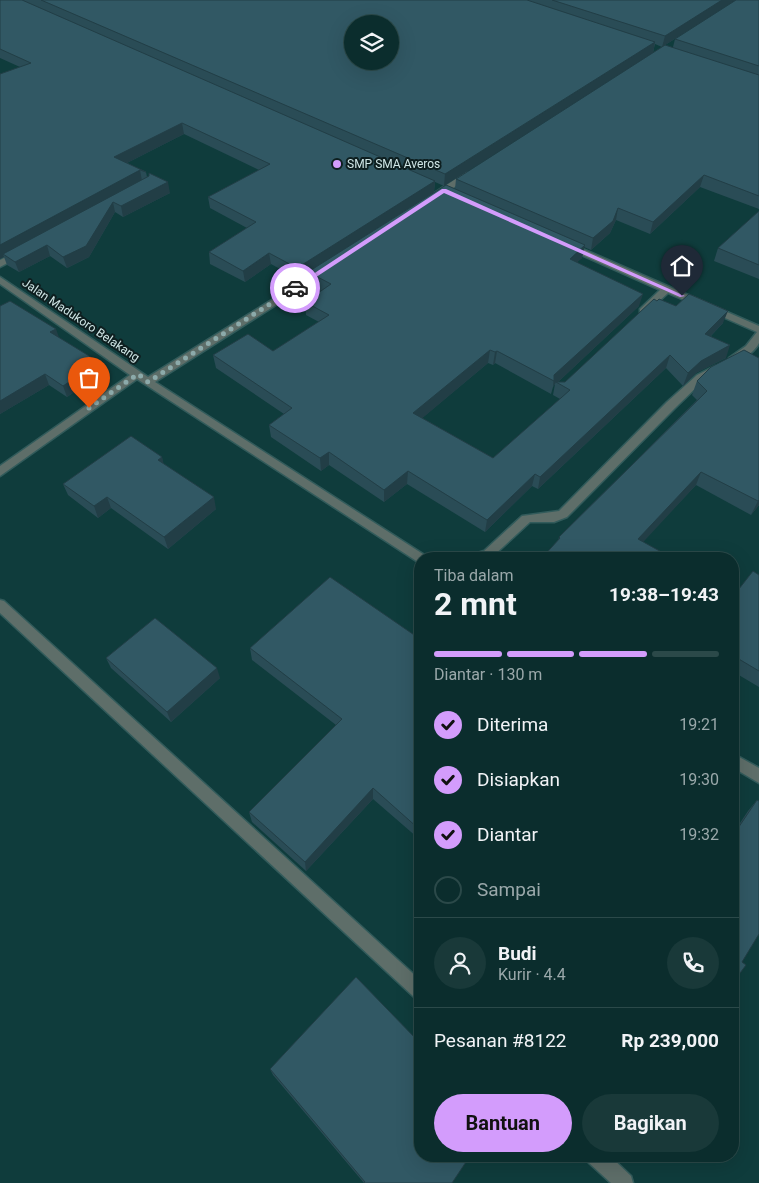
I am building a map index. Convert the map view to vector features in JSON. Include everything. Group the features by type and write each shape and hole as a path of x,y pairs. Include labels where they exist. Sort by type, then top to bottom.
{"street":[{"path":"427,202 477,169"},
{"path":"435,187 453,195"},
{"path":"560,242 759,330"},
{"path":"0,264 26,250"},
{"path":"148,382 328,267"},
{"name":"Jalan Madukoro Belakang","path":"0,280 5,289 414,554"},
{"path":"633,320 667,289"},
{"path":"490,552 526,519 536,517 549,519 560,516 701,377 738,358 750,348 759,335"},
{"path":"0,472 138,374"},
{"path":"0,605 414,986"},
{"path":"739,763 759,776"},
{"path":"602,1162 624,1183"}],"building":[{"path":"0,0 22,0 435,181 297,268 269,253 243,271 209,252 256,222 208,197 270,164 182,123 114,157 146,172 140,170 0,245 0,74 31,63 0,49"},
{"path":"41,0 527,0 655,42 445,174"},
{"path":"552,0 722,0 665,36"},
{"path":"736,0 759,0 759,66 675,39"},
{"path":"665,45 759,75 759,196 704,175 653,222 618,208 613,221 593,238 456,179"},
{"path":"149,173 168,182 121,206 113,202 86,246 63,257 47,245 15,262 3,254 149,176"},
{"path":"446,185 585,245 570,259 643,294 554,375 554,381 497,351 490,350 413,413 493,458 570,390 556,382 565,382 654,299 657,301 659,299 676,306 689,294 728,311 705,334 730,345 701,361 688,373 670,355 540,477 535,474 487,520 408,471 384,490 329,452 320,458 269,425 292,408 213,355 248,334 273,351 329,315 305,302 331,284 308,272"},
{"path":"759,211 759,265 718,248"},
{"path":"10,301 56,329 50,332 99,362 63,386 45,374 0,401 0,306"},
{"path":"744,350 759,358 759,500 701,472 638,539 661,552 547,552 559,537 707,391 697,381 711,367"},
{"path":"131,436 162,457 158,460 214,497 164,537 107,497 94,506 63,484"},
{"path":"753,571 759,575 759,671 739,659 739,589"},
{"path":"330,577 414,635 414,825 373,788 305,862 249,812 342,719 250,648"},
{"path":"155,618 217,668 167,712 106,658"},
{"path":"757,800 759,801 759,934 742,962 746,965 739,974 739,827"},
{"path":"356,977 414,1037 414,1162 466,1162 452,1183 364,1183 270,1069"}],"way so far":[{"path":"89,408 138,374 148,382 295,288"}],"place":[{"name":"SMP SMA Averos","path":"337,164"}],"route":[{"path":"295,288 444,191 682,296"}]}
